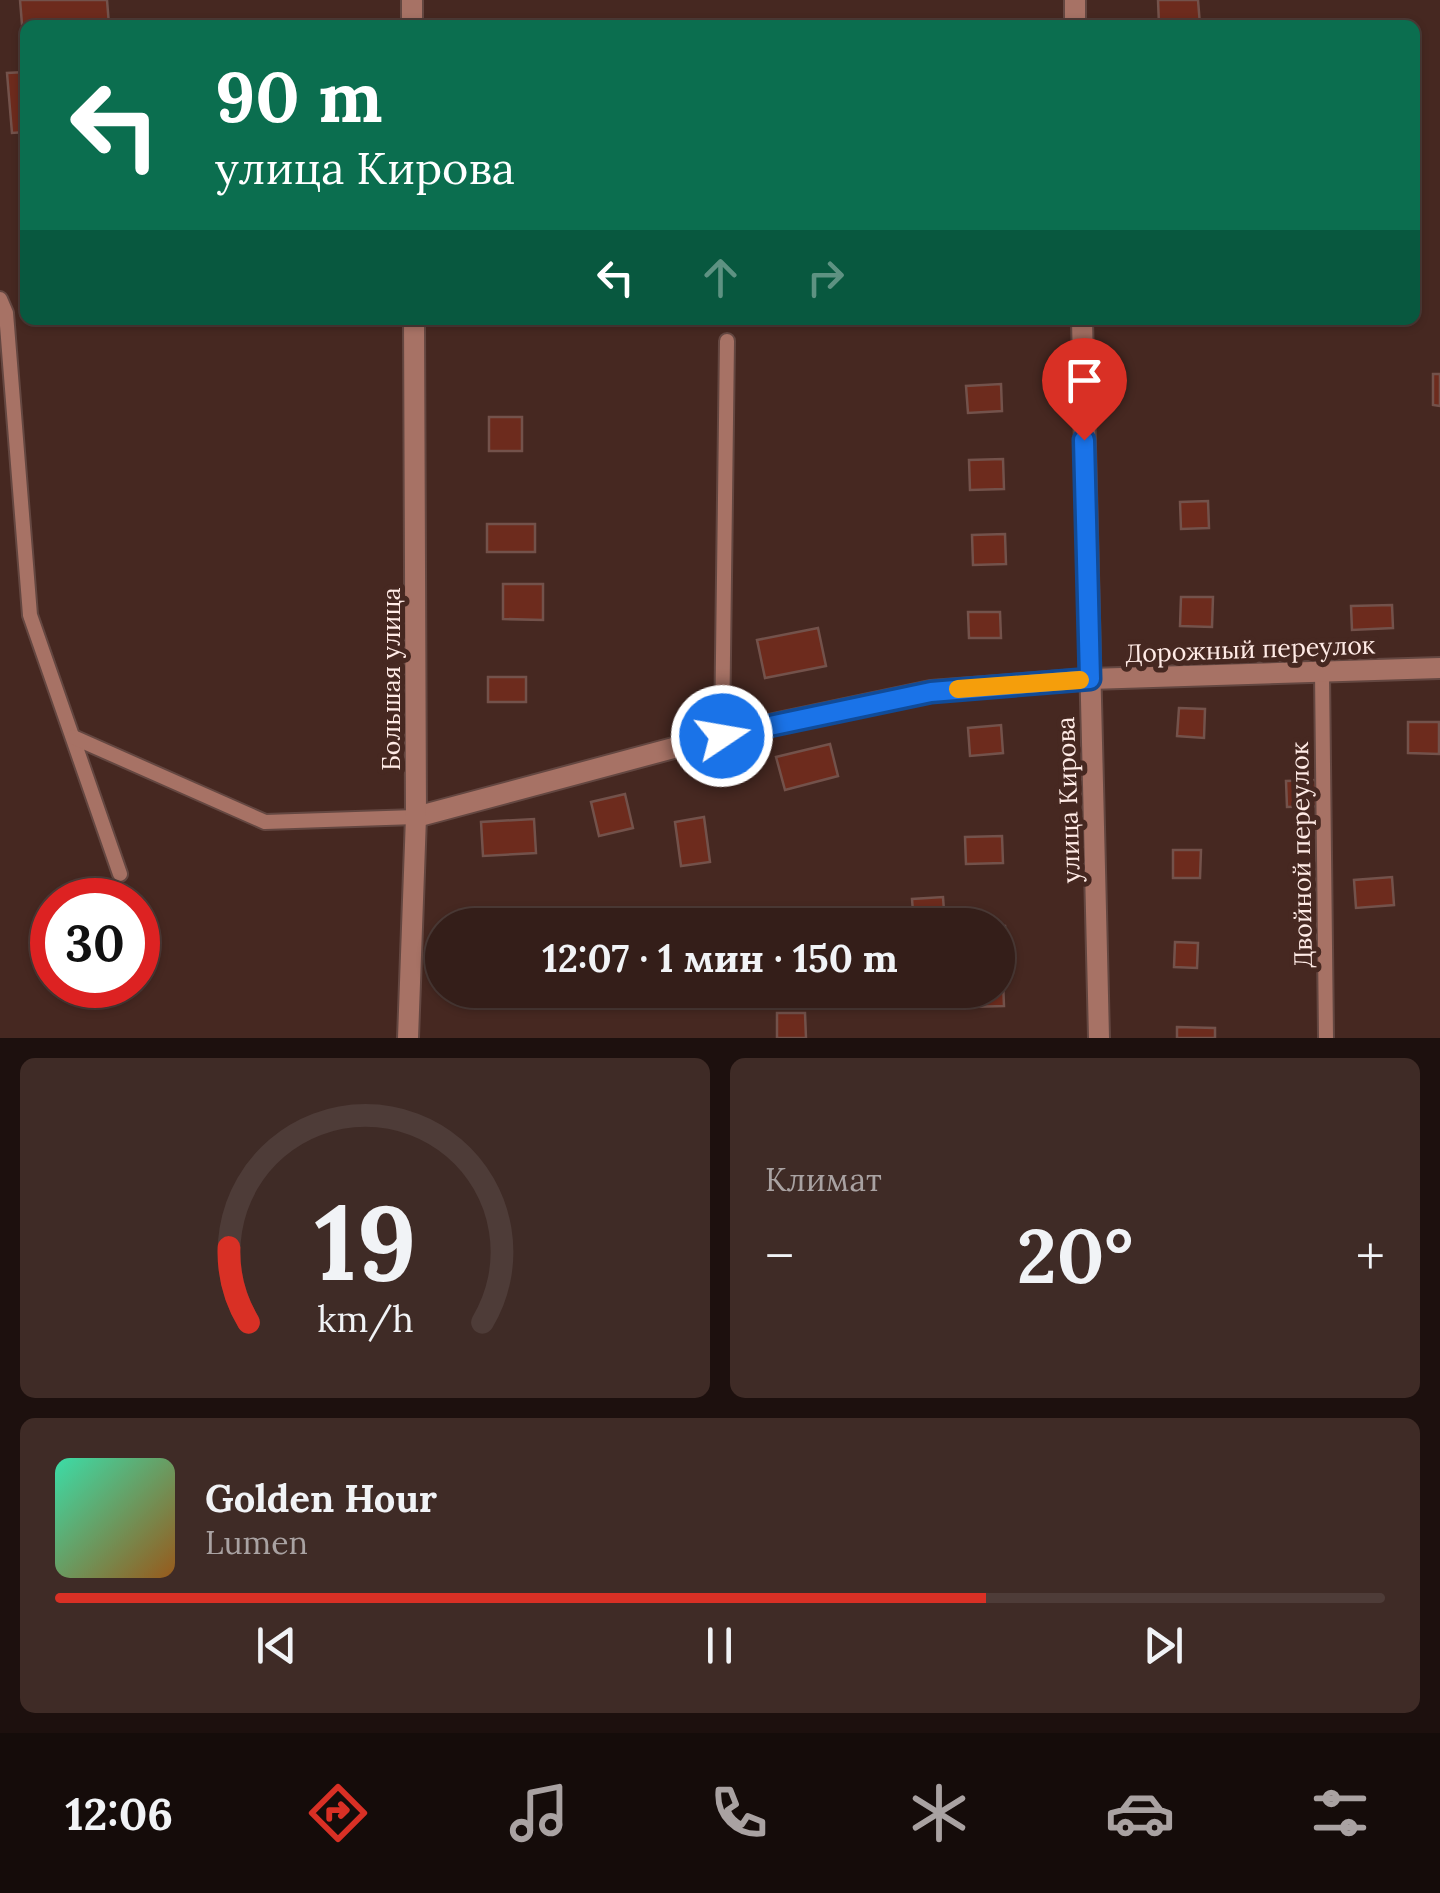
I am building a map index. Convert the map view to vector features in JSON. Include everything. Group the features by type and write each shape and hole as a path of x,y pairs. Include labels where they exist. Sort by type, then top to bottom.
{"street":[{"name":"Большая улица","path":"408,1038 416,817 414,325"},
{"name":"улица Кирова","path":"1082,325 1100,1038"},
{"name":"Дорожный переулок","path":"416,817 722,736 931,692 1090,679 1440,668"}],"lane":[{"path":"0,299 6,313 30,615 120,874"},
{"path":"722,736 727,341"},
{"name":"Двойной переулок","path":"1322,672 1326,1038"},
{"path":"73,737 265,822 416,817"}],"building":[{"path":"20,0 107,0 109,20 22,20"},
{"path":"1158,0 1198,0 1200,20 1159,20"},
{"path":"20,72 20,132 12,133 7,73"},
{"path":"1433,374 1440,374 1440,406 1433,405"},
{"path":"1001,384 1002,411 968,413 966,386"},
{"path":"489,417 522,417 522,451 489,451"},
{"path":"1003,459 1004,489 970,490 969,460"},
{"path":"1208,501 1209,528 1181,529 1180,502"},
{"path":"487,524 535,524 535,552 487,552"},
{"path":"1005,534 1006,564 973,565 972,535"},
{"path":"503,584 543,584 543,620 503,619"},
{"path":"1181,597 1213,597 1212,627 1180,626"},
{"path":"1392,605 1393,628 1352,630 1351,606"},
{"path":"968,612 1000,612 1001,638 969,638"},
{"path":"818,628 826,666 765,678 757,640"},
{"path":"488,677 526,677 526,702 488,702"},
{"path":"1179,708 1205,709 1204,738 1177,736"},
{"path":"1408,722 1439,722 1439,754 1408,753"},
{"path":"1001,725 1003,753 970,756 968,728"},
{"path":"830,744 838,776 785,790 776,757"},
{"path":"1316,780 1318,806 1287,807 1286,781"},
{"path":"625,794 633,828 599,836 591,802"},
{"path":"704,817 710,862 681,866 675,822"},
{"path":"534,819 536,853 483,856 481,822"},
{"path":"1002,836 1003,863 966,864 965,837"},
{"path":"1173,850 1201,850 1200,878 1173,878"},
{"path":"1392,877 1394,905 1356,908 1354,880"},
{"path":"943,897 944,908 913,908 912,899"},
{"path":"1175,942 1198,943 1197,968 1174,967"},
{"path":"777,1013 805,1013 806,1038 777,1038"},
{"path":"1177,1027 1215,1028 1215,1038 1177,1038"}],"slow traffic":[{"path":"958,689 1080,680"}],"route":[{"path":"722,736 931,692 1090,679 1084,440"}]}
